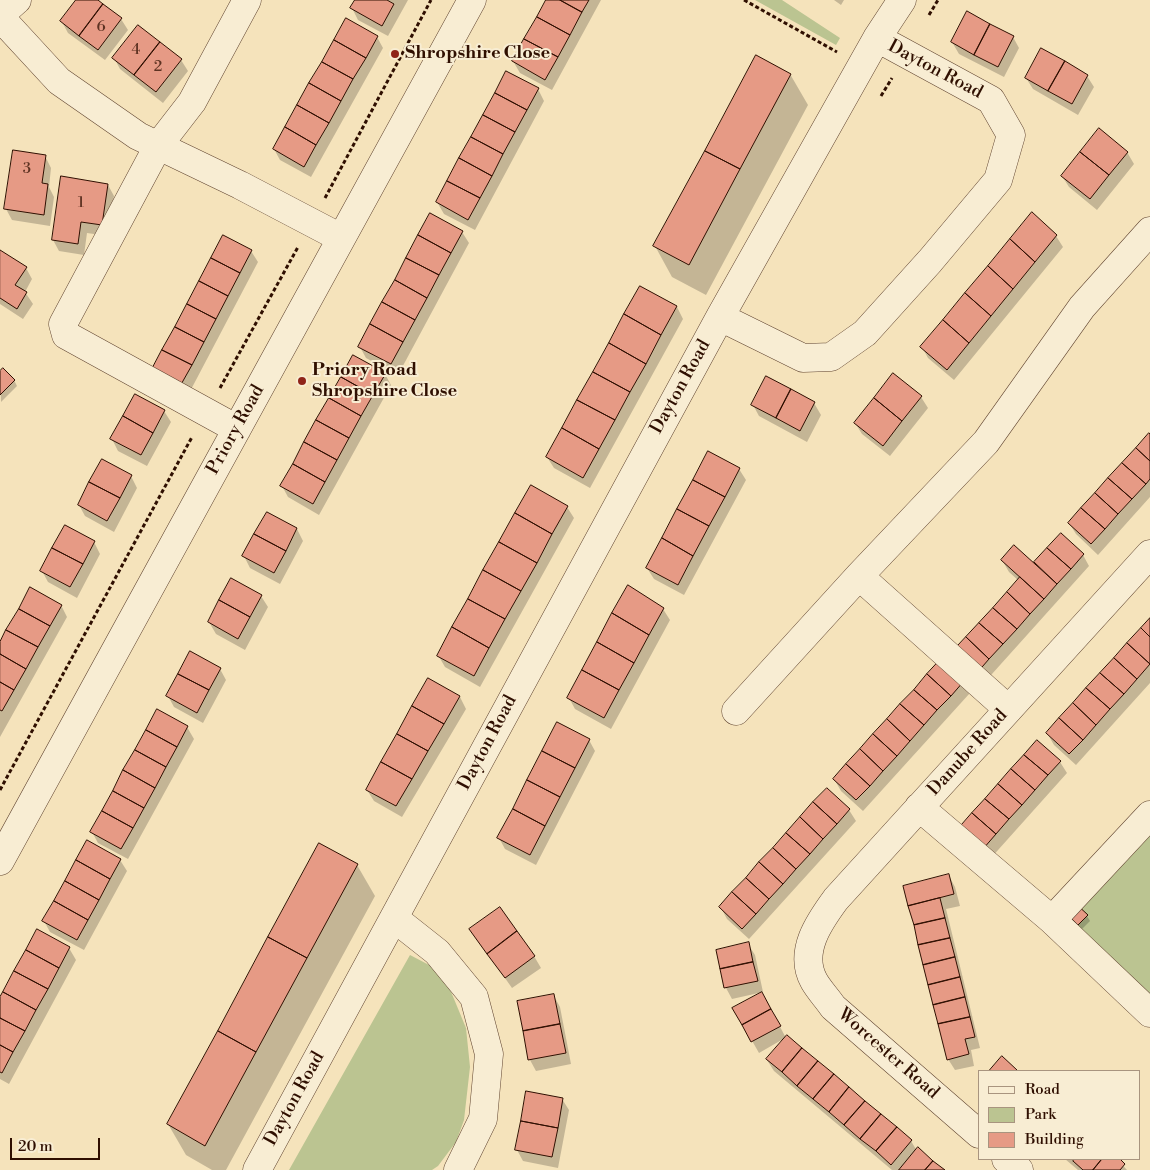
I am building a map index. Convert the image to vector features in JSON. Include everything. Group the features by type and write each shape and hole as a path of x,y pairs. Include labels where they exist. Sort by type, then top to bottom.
{"street":[{"path":"17,0 0,16 59,81 138,136 341,238"},
{"path":"237,428 66,335 63,324 158,146 192,102 247,0"},
{"name":"Priory Road","path":"0,861 472,0"},
{"name":"Dayton Road","path":"257,1170 720,317 877,38 902,0"},
{"name":"Dayton Road","path":"720,317 803,358 831,357 865,333 930,261 998,180 1011,134 991,100 877,38"},
{"path":"736,711 859,576 986,442 1082,307 1150,232"},
{"name":"Danube Road","path":"808,965 811,940 820,921 836,899 1150,554"},
{"path":"859,576 1008,709"},
{"path":"919,807 1052,920 1150,1013"},
{"path":"1052,920 1150,815"},
{"path":"394,918 436,952 474,997 489,1054 483,1119 458,1170"},
{"name":"Worcester Road","path":"808,965 814,982 833,1007 978,1133"},
{"path":"1007,1160 1019,1170"}],"path":[{"path":"744,0 845,56"}],"green space":[{"path":"755,0 782,0 840,38 836,45"},
{"path":"1150,830 1150,995 1069,919"},
{"path":"410,955 431,966 447,982 466,1028 470,1067 464,1120 456,1142 438,1166 432,1170 289,1170"}],"building":[{"path":"76,0 98,0 103,4 79,36 60,21"},
{"path":"355,0 387,0 394,4 382,26 350,8"},
{"path":"546,0 560,0 582,12 570,35 537,17"},
{"path":"560,0 589,0 582,12"},
{"path":"103,4 122,18 98,50 79,36"},
{"path":"967,11 990,24 974,55 951,42"},
{"path":"537,17 570,35 558,57 524,39"},
{"path":"346,18 378,36 366,58 334,40"},
{"path":"990,24 1014,36 998,67 974,55"},
{"path":"138,25 160,42 134,75 112,58"},
{"path":"524,39 558,57 545,80 512,61"},
{"path":"334,40 366,58 353,79 322,62"},
{"path":"160,42 182,59 156,92 134,75"},
{"path":"1041,48 1065,61 1048,91 1025,78"},
{"path":"756,55 791,74 740,169 705,151"},
{"path":"1065,61 1088,75 1072,104 1048,91"},
{"path":"322,62 353,79 341,101 309,83"},
{"path":"506,71 539,88 527,110 495,93"},
{"path":"309,83 341,101 329,123 297,105"},
{"path":"495,93 527,110 515,132 483,115"},
{"path":"297,105 329,123 316,145 285,127"},
{"path":"483,115 515,132 503,154 471,137"},
{"path":"285,127 316,145 304,167 273,149"},
{"path":"1099,128 1128,152 1109,175 1080,152"},
{"path":"471,137 503,154 492,176 459,158"},
{"path":"13,150 46,155 42,183 48,184 44,215 4,209"},
{"path":"705,151 740,169 689,265 653,246"},
{"path":"1080,152 1109,175 1090,199 1061,176"},
{"path":"459,158 492,176 480,198 447,181"},
{"path":"61,176 108,184 102,225 81,222 78,244 52,240"},
{"path":"447,181 480,198 468,220 436,202"},
{"path":"1032,212 1057,235 1035,262 1010,239"},
{"path":"430,213 463,231 451,253 418,235"},
{"path":"223,235 252,250 240,273 211,258"},
{"path":"418,235 451,253 439,275 406,258"},
{"path":"1010,239 1035,262 1013,289 988,266"},
{"path":"0,250 27,267 15,285 27,292 17,309 0,298"},
{"path":"211,258 240,273 228,296 199,281"},
{"path":"406,258 439,275 427,298 395,280"},
{"path":"988,266 1013,289 991,316 965,293"},
{"path":"395,280 427,298 415,320 382,302"},
{"path":"199,281 228,296 216,319 187,304"},
{"path":"640,286 677,306 661,335 624,314"},
{"path":"965,293 991,316 969,343 943,320"},
{"path":"382,302 415,320 403,342 370,324"},
{"path":"187,304 216,319 204,342 175,327"},
{"path":"624,314 661,335 646,364 609,343"},
{"path":"943,320 969,343 947,370 920,347"},
{"path":"370,324 403,342 391,364 358,347"},
{"path":"175,327 204,342 192,365 162,350"},
{"path":"609,343 646,364 630,392 593,372"},
{"path":"162,350 192,365 179,388 150,373"},
{"path":"353,355 386,373 373,395 341,377"},
{"path":"3,368 15,380 0,395 0,371"},
{"path":"593,372 630,392 615,420 577,400"},
{"path":"893,373 922,396 902,421 874,398"},
{"path":"766,376 791,389 776,418 751,405"},
{"path":"341,377 373,395 361,416 329,398"},
{"path":"791,389 815,402 800,431 776,418"},
{"path":"135,394 165,410 153,433 123,416"},
{"path":"329,398 361,416 349,438 316,420"},
{"path":"874,398 902,421 883,446 854,423"},
{"path":"577,400 615,420 599,449 562,428"},
{"path":"123,416 153,433 141,455 110,439"},
{"path":"316,420 349,438 337,460 304,442"},
{"path":"562,428 599,449 583,478 546,457"},
{"path":"1150,434 1150,461 1136,448"},
{"path":"304,442 337,460 325,482 293,464"},
{"path":"1136,448 1150,461 1150,479 1146,484 1122,463"},
{"path":"708,451 740,468 725,497 693,480"},
{"path":"102,459 132,475 120,498 89,482"},
{"path":"1122,463 1146,484 1132,499 1108,478"},
{"path":"293,464 325,482 313,504 280,486"},
{"path":"1108,478 1132,499 1118,514 1095,493"},
{"path":"693,480 725,497 709,526 677,509"},
{"path":"89,482 120,498 107,521 78,505"},
{"path":"531,485 568,506 552,534 515,513"},
{"path":"1095,493 1118,514 1105,529 1081,508"},
{"path":"1081,508 1105,529 1091,544 1068,523"},
{"path":"677,509 709,526 693,556 662,538"},
{"path":"267,512 297,528 286,551 254,534"},
{"path":"515,513 552,534 537,563 499,542"},
{"path":"65,525 95,541 83,564 52,548"},
{"path":"1061,533 1084,554 1071,569 1047,548"},
{"path":"254,534 286,551 274,573 242,556"},
{"path":"662,538 693,556 678,585 646,568"},
{"path":"499,542 537,563 521,591 483,570"},
{"path":"1014,545 1057,584 1044,599 1001,560"},
{"path":"52,548 83,564 70,587 40,571"},
{"path":"1047,548 1071,569 1057,584 1034,562"},
{"path":"483,570 521,591 505,619 468,599"},
{"path":"1020,577 1044,599 1030,614 1007,592"},
{"path":"231,578 262,595 250,617 219,600"},
{"path":"628,585 664,608 649,635 612,613"},
{"path":"30,587 62,605 50,626 19,609"},
{"path":"1007,592 1030,614 1017,629 993,608"},
{"path":"468,599 505,619 489,648 452,627"},
{"path":"219,600 250,617 238,639 208,622"},
{"path":"993,608 1017,629 1003,644 979,623"},
{"path":"19,609 50,626 38,647 6,630"},
{"path":"612,613 649,635 634,663 597,642"},
{"path":"1150,618 1150,637 1141,628"},
{"path":"979,623 1003,644 989,659 966,637"},
{"path":"452,627 489,648 474,676 437,656"},
{"path":"1141,628 1150,637 1150,664 1127,643"},
{"path":"6,630 38,647 26,669 0,654 0,642"},
{"path":"966,637 989,659 976,674 952,652"},
{"path":"597,642 634,663 619,690 582,670"},
{"path":"1127,643 1150,664 1137,679 1114,658"},
{"path":"190,651 221,668 209,690 178,674"},
{"path":"0,654 26,669 14,690 0,682"},
{"path":"1114,658 1137,679 1124,694 1100,673"},
{"path":"941,659 964,681 951,696 927,674"},
{"path":"582,670 619,690 604,718 567,698"},
{"path":"1100,673 1124,694 1110,709 1086,688"},
{"path":"178,674 209,690 197,713 166,696"},
{"path":"927,674 951,696 937,710 914,690"},
{"path":"428,678 460,696 444,724 412,706"},
{"path":"0,682 14,690 2,711 0,710"},
{"path":"1086,688 1110,709 1096,725 1073,703"},
{"path":"914,690 937,710 924,725 900,704"},
{"path":"1073,703 1096,725 1083,740 1059,718"},
{"path":"900,704 924,725 910,741 887,719"},
{"path":"412,706 444,724 428,751 397,734"},
{"path":"157,709 188,726 177,747 146,730"},
{"path":"1059,718 1083,740 1069,754 1046,733"},
{"path":"887,719 910,741 897,756 873,734"},
{"path":"557,722 590,739 575,768 542,751"},
{"path":"146,730 177,747 166,767 135,750"},
{"path":"397,734 428,751 412,779 381,762"},
{"path":"873,734 897,756 883,771 860,749"},
{"path":"1037,740 1061,761 1048,775 1024,755"},
{"path":"860,749 883,771 870,786 846,764"},
{"path":"135,750 166,767 155,788 123,770"},
{"path":"542,751 575,768 560,797 527,780"},
{"path":"1024,755 1048,775 1035,790 1011,769"},
{"path":"381,762 412,779 396,806 366,790"},
{"path":"846,764 870,786 856,800 833,779"},
{"path":"1011,769 1035,790 1022,805 998,784"},
{"path":"123,770 155,788 144,808 113,791"},
{"path":"527,780 560,797 545,826 513,809"},
{"path":"998,784 1022,805 1009,819 985,799"},
{"path":"827,788 850,809 837,824 813,802"},
{"path":"113,791 144,808 133,828 102,811"},
{"path":"985,799 1009,819 996,834 972,813"},
{"path":"813,802 837,824 823,839 800,817"},
{"path":"513,809 545,826 530,855 497,838"},
{"path":"102,811 133,828 121,849 90,832"},
{"path":"972,813 996,834 983,849 959,828"},
{"path":"800,817 823,839 810,854 786,833"},
{"path":"786,833 810,854 796,869 773,848"},
{"path":"87,840 121,859 110,879 76,860"},
{"path":"319,843 358,864 307,958 268,937"},
{"path":"773,848 796,869 783,884 759,862"},
{"path":"76,860 110,879 99,900 65,881"},
{"path":"759,862 783,884 769,899 746,878"},
{"path":"949,874 954,894 908,906 903,886"},
{"path":"746,878 769,899 756,914 732,892"},
{"path":"65,881 99,900 88,920 54,901"},
{"path":"732,892 756,914 742,929 719,907"},
{"path":"940,898 945,918 914,925 908,906"},
{"path":"54,901 88,920 77,940 42,921"},
{"path":"1075,903 1088,915 1078,925 1065,912"},
{"path":"500,907 517,931 487,954 469,929"},
{"path":"945,918 950,938 918,945 914,925"},
{"path":"37,929 70,947 59,968 26,950"},
{"path":"517,931 535,956 505,978 487,954"},
{"path":"268,937 307,958 256,1052 218,1031"},
{"path":"950,938 955,957 923,965 918,945"},
{"path":"749,942 753,962 720,969 716,950"},
{"path":"26,950 59,968 48,989 14,971"},
{"path":"955,957 960,977 928,985 923,965"},
{"path":"753,962 758,981 724,988 720,969"},
{"path":"14,971 48,989 36,1010 3,992"},
{"path":"960,977 965,997 933,1005 928,985"},
{"path":"3,992 36,1010 25,1031 0,1018 0,997"},
{"path":"762,992 771,1009 742,1025 732,1008"},
{"path":"554,994 560,1024 523,1031 517,1001"},
{"path":"965,997 970,1017 938,1024 933,1005"},
{"path":"771,1009 781,1026 751,1042 742,1025"},
{"path":"970,1017 975,1037 965,1039 969,1054 947,1060 938,1024"},
{"path":"0,1018 25,1031 13,1052 0,1045"},
{"path":"560,1024 566,1053 528,1060 523,1031"},
{"path":"218,1031 256,1052 205,1146 167,1124"},
{"path":"787,1035 802,1048 782,1072 766,1059"},
{"path":"0,1045 13,1052 2,1073 0,1072"},
{"path":"802,1048 818,1061 797,1086 782,1072"},
{"path":"1002,1056 1017,1070 990,1070"},
{"path":"818,1061 834,1074 813,1099 797,1086"},
{"path":"834,1074 849,1087 829,1112 813,1099"},
{"path":"849,1087 865,1101 844,1125 829,1112"},
{"path":"526,1091 563,1098 558,1128 521,1121"},
{"path":"865,1101 881,1114 860,1139 844,1125"},
{"path":"881,1114 897,1127 876,1151 860,1139"},
{"path":"521,1121 558,1128 552,1157 515,1150"},
{"path":"897,1127 912,1140 891,1165 876,1151"},
{"path":"918,1147 933,1161 925,1170 899,1170"},
{"path":"1101,1160 1093,1170 1083,1170 1073,1161"},
{"path":"1101,1160 1121,1160 1125,1164 1120,1170 1093,1170"},
{"path":"933,1161 945,1170 925,1170"}],"place":[{"name":"Shropshire Close","path":"395,54"},
{"name":"Priory Road Shropshire Close","path":"302,381"}]}
